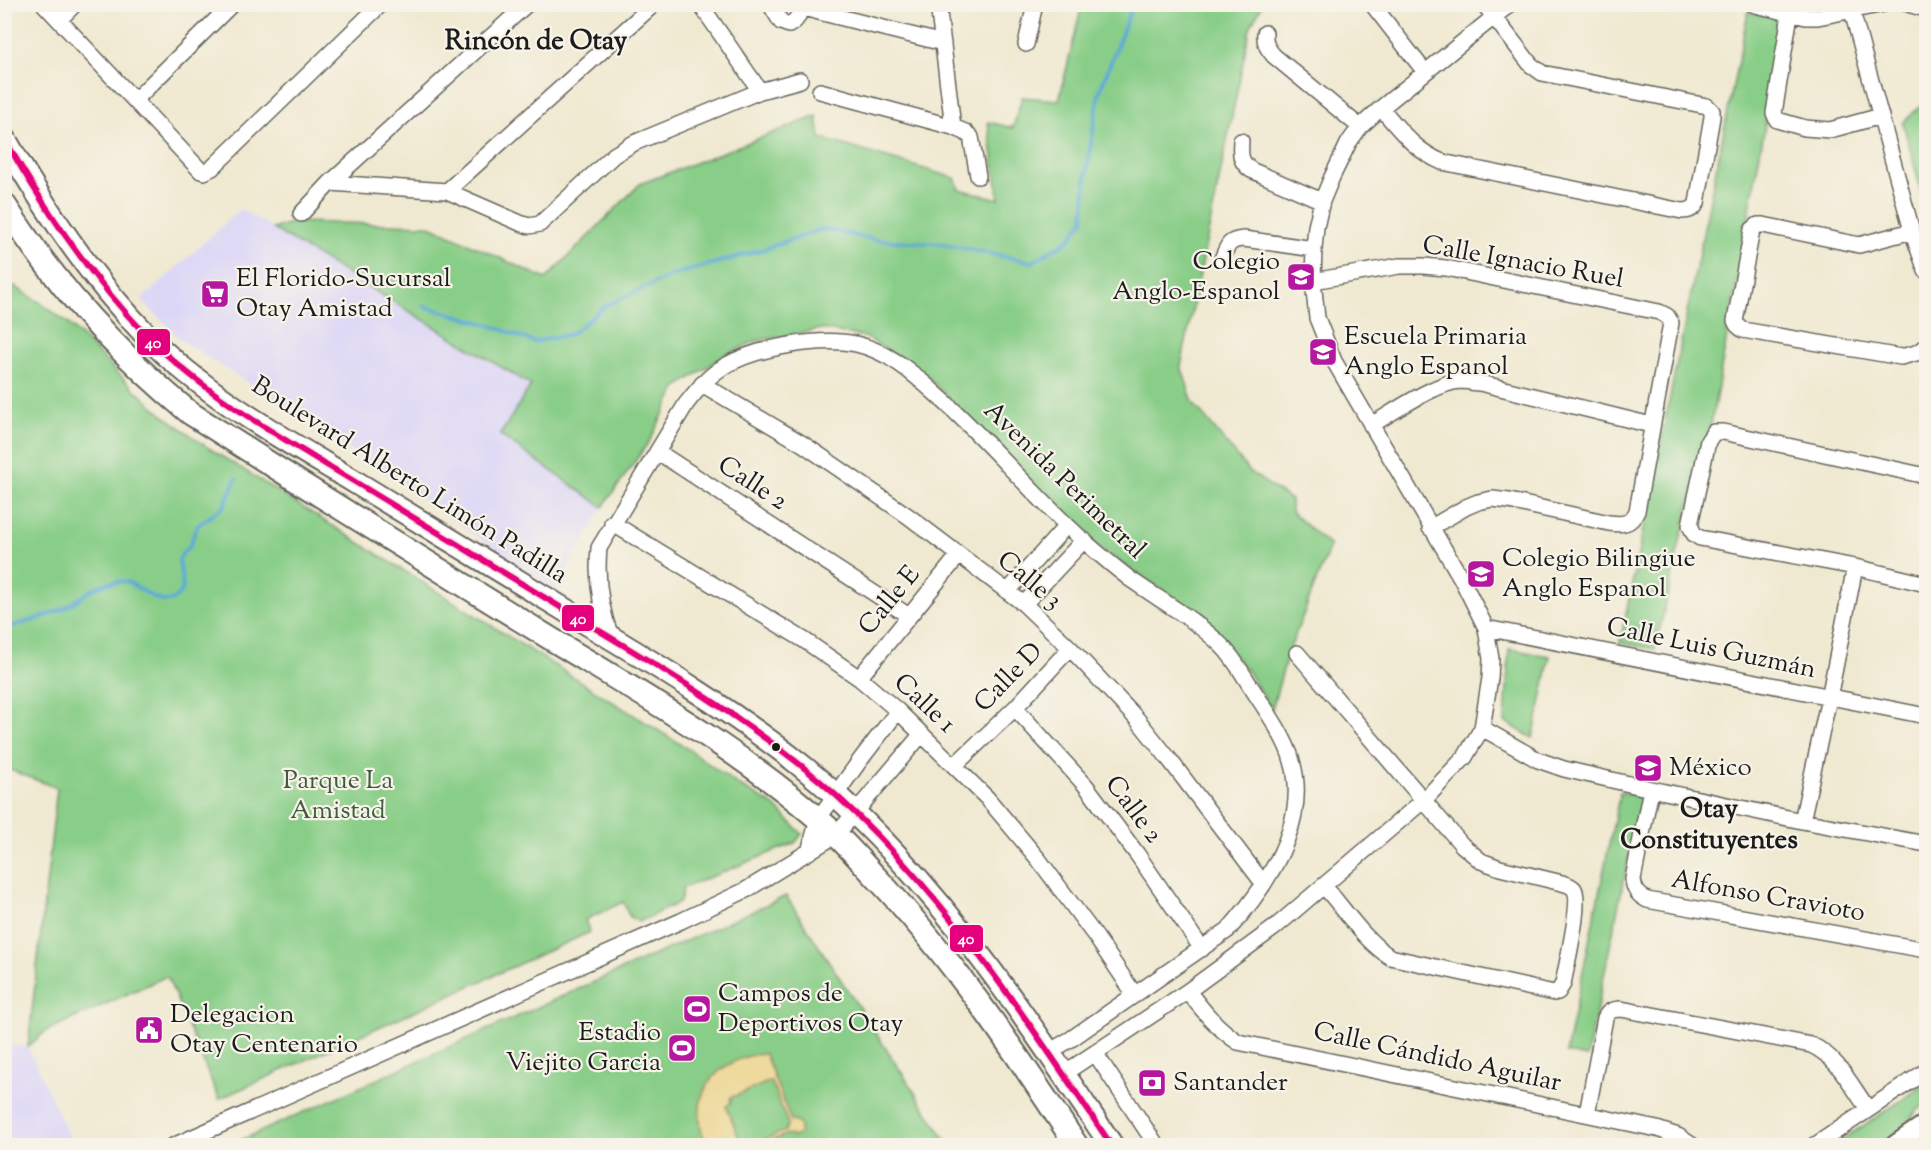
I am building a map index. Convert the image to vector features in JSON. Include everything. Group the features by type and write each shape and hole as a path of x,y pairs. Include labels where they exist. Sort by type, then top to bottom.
{"highway":[{"name":"Boulevard Alberto Limón Padilla","path":"4,138 50,211 119,304 148,337 190,375 267,429 719,705 798,762 835,794 890,850 953,921 1008,993 1112,1146"},
{"path":"4,204 61,285 109,310 178,372 215,394"},
{"path":"4,232 20,244 61,285 105,335 159,387 190,413 699,730 757,771 818,819 902,905 951,964 1004,1036 1077,1146"},
{"path":"286,474 327,487 334,484 342,474"},
{"path":"1897,1146 1926,1126"}],"street":[{"path":"44,4 204,172 212,168 381,4"},
{"path":"59,20 75,4"},
{"path":"135,100 232,4"},
{"path":"301,214 330,183 527,4"},
{"path":"447,191 654,4"},
{"path":"700,4 760,92"},
{"path":"770,4 786,25 797,20 798,6 942,43"},
{"path":"938,4 953,127"},
{"path":"1026,44 1035,4"},
{"path":"1372,4 1425,72"},
{"path":"1381,108 1410,141 1425,154 1442,162 1682,211 1694,208 1697,203 1712,117 1712,111 1707,106 1542,73 1531,65 1484,4"},
{"path":"1063,1074 1246,950 1324,886 1424,800 1466,757 1482,728 1491,659 1486,628 1461,578 1334,362 1317,318 1313,281 1314,249 1322,201 1349,142 1360,127 1510,4"},
{"path":"1752,4 1790,14 1818,17 1851,8 1884,4"},
{"path":"1908,4 1926,9"},
{"path":"1851,8 1912,231 1926,272"},
{"path":"1790,14 1774,112 1777,120 1805,128 1830,130 1881,116"},
{"path":"1265,33 1264,40 1267,49 1274,56 1360,127"},
{"path":"330,183 447,191 529,226 540,224 614,155 634,143 760,92 800,80"},
{"path":"820,90 965,132 971,137 978,176"},
{"path":"1241,141 1240,156 1244,165 1322,201"},
{"path":"1912,231 1859,245 1758,225 1752,230 1735,321 1743,330 1901,357 1916,353 1926,347"},
{"path":"1222,258 1234,239 1314,249"},
{"name":"Calle Ignacio Ruel","path":"1313,281 1399,266 1446,268 1659,312 1667,316 1671,323 1651,425"},
{"name":"Avenida Perimetral","path":"611,637 600,597 597,571 598,548 686,404 702,384 725,366 747,356 773,349 832,342 856,344 882,354 910,370 967,421 1067,525 1130,579 1188,617 1221,645 1231,656 1272,720 1292,760 1297,793 1292,826 1249,907 1228,930 1202,950 1048,1052"},
{"path":"1371,425 1426,393 1445,384 1461,381 1480,383 1651,425 1637,511 1628,523 1620,525 1492,499 1466,507 1430,528"},
{"name":"Calle 3","path":"702,384 803,444 908,516 1024,604 1070,648 1150,735 1263,883"},
{"path":"1926,476 1723,432 1714,432 1708,441 1690,525 1694,534 1700,538 1855,567 1926,584"},
{"name":"Calle 2","path":"658,452 909,616"},
{"name":"Calle 1","path":"612,523 804,640 859,678 898,711 987,798 1039,860 1096,937 1135,995"},
{"path":"1008,591 1067,525"},
{"path":"1024,604 1084,540"},
{"name":"Calle E","path":"859,678 958,555"},
{"path":"1802,821 1830,698 1855,567"},
{"name":"Calle Luis Guzmán","path":"1486,628 1926,716"},
{"name":"Calle D","path":"955,765 1015,708 1070,648"},
{"path":"1297,653 1462,844 1481,861 1500,868 1570,885 1575,890 1577,904 1563,984 1558,992 1554,993 1390,957 1378,949 1324,886"},
{"name":"Calle 2","path":"1015,708 1086,786 1137,854 1202,950"},
{"path":"809,852 818,819 898,711"},
{"path":"1482,728 1550,765 1802,821 1926,844"},
{"path":"172,1146 681,921 746,890 836,835 921,735"},
{"name":"Alfonso Cravioto","path":"1651,789 1633,879 1633,886 1639,896 1647,900 1926,950"},
{"name":"Calle Cándido Aguilar","path":"1188,991 1210,1020 1222,1032 1238,1042 1657,1129 1678,1136 1693,1146"},
{"path":"1587,1114 1605,1018 1607,1013 1613,1009 1811,1045 1823,1050 1832,1060 1868,1109"},
{"path":"1095,1053 1157,1146"},
{"path":"1814,1146 1926,1071"}],"shaded area":[{"path":"241,209 532,385 592,498 603,507 555,590 359,455 183,341 141,300"},
{"path":"5,1044 28,1047 73,1145 5,1145"}],"green space":[{"path":"1082,5 1262,5 1250,28 1181,366 1193,403 1250,472 1291,500 1291,512 1330,546 1287,656 1272,709 1247,671 1202,617 1085,538 922,371 865,337 822,329 756,341 727,354 677,387 650,440 603,507 500,435 531,385 273,229 293,222 428,225 546,279 640,184 817,116 820,138 955,178 959,189 999,199 988,122 1013,128 1022,97 1059,100"},
{"path":"1748,12 1784,20 1710,430 1682,533 1655,649 1620,643"},
{"path":"1926,100 1926,209 1903,123"},
{"name":"Parque La Amistad","path":"4,280 68,323 162,414 207,447 688,749 740,786 775,806 802,834 795,843 683,888 680,902 639,922 630,917 623,902 585,920 590,932 219,1099 167,976 46,1031 28,1047 57,788 5,768"},
{"path":"1509,649 1550,656 1533,738 1505,722"},
{"path":"1620,792 1641,797 1587,1057 1566,1053"},
{"name":"Campos de Deportivos Otay","path":"786,896 949,1145 228,1146"},
{"path":"1926,1084 1926,1104 1901,1130 1877,1145 1834,1145"}],"sand":[{"path":"757,1054 765,1054 791,1121 797,1122 800,1126 800,1133 794,1137 787,1134 762,1145 751,1145 785,1131 788,1124 771,1081 730,1098 731,1103 726,1106 742,1145 707,1145 701,1130 700,1113 705,1088 721,1070 732,1063"}],"waterway":[{"path":"424,306 490,325 534,342 571,334 605,306 673,275 765,249 822,229 878,240 943,244 1032,262 1069,240 1084,219 1086,175 1099,93 1133,4"},
{"path":"4,628 59,611 107,583 124,581 131,583 162,601 169,601 176,597 183,588 179,560 183,552 190,546 197,526 224,506 236,479"}],"transit line":[{"name":"40","path":"4,138 70,242 126,314 147,336 196,379 276,434 695,690 773,744 845,803 889,847 969,942 1007,992 1112,1146"}],"place":[{"name":"Colegio Anglo-Espanol","path":"1301,277"},
{"name":"El Florido-Sucursal Otay Amistad","path":"215,294"},
{"name":"Escuela Primaria Anglo Espanol","path":"1323,352"},
{"name":"Colegio Bilingiue Anglo Espanol","path":"1481,574"},
{"name":"México","path":"1648,768"},
{"name":"Campos de Deportivos Otay","path":"697,1009"},
{"name":"Delegacion Otay Centenario","path":"149,1030"},
{"name":"Estadio Viejito Garcia","path":"682,1048"},
{"name":"Santander","path":"1152,1083"}],"district":[{"name":"Rincón de Otay","path":"536,42"},
{"name":"Otay Constituyentes","path":"1709,826"}]}
